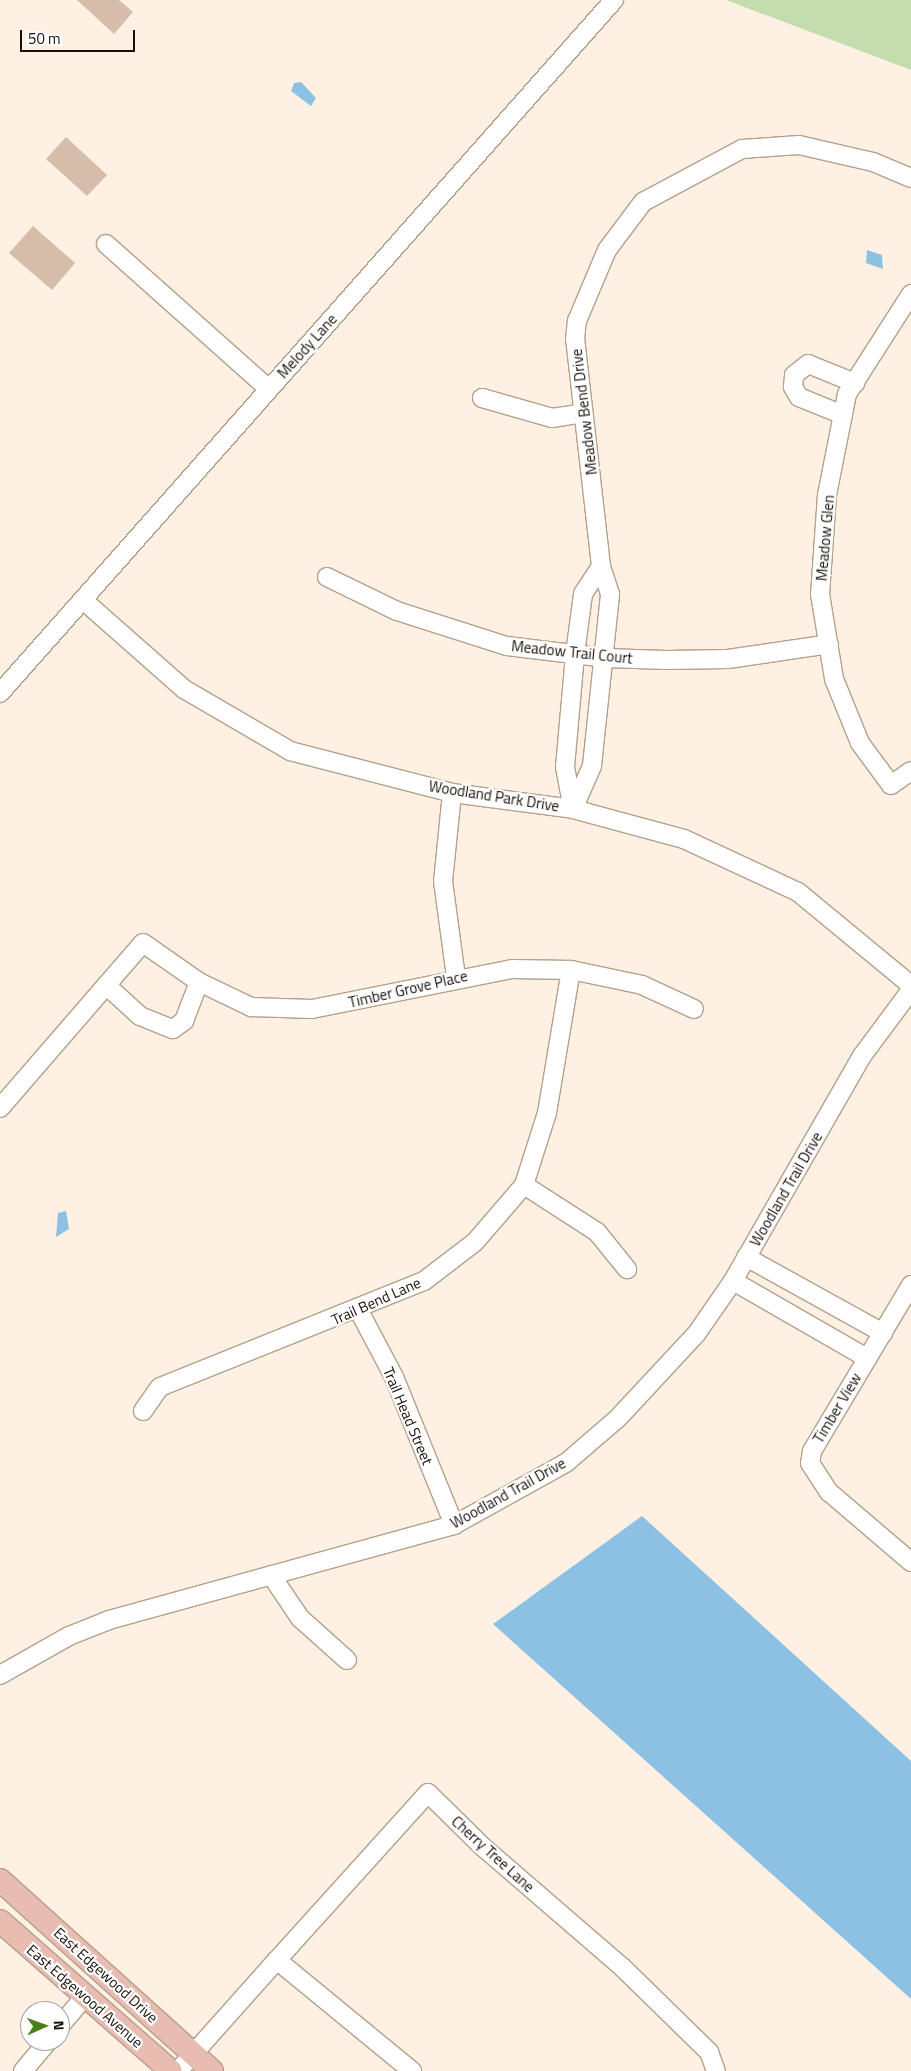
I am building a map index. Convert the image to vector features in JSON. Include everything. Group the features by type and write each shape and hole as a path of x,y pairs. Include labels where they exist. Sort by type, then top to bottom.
{"main road":[{"name":"East Edgewood Drive","path":"0,1880 212,2071"},
{"name":"East Edgewood Avenue","path":"0,1921 84,1997 171,2071"}],"street":[{"name":"Melody Lane","path":"0,693 614,0"},
{"name":"Meadow Bend Drive","path":"573,809 592,766 606,658 610,594 601,566 575,361 577,321 607,250 643,202 742,149 799,145 873,162 911,178"},
{"path":"106,244 269,389"},
{"name":"Meadow Glen","path":"911,294 855,383 843,414 827,496 820,594 834,679 846,714 860,743 891,785 911,772"},
{"path":"843,414 799,398 793,387 794,375 808,364 855,383"},
{"path":"482,398 552,418 582,413"},
{"path":"573,809 565,767 575,654 583,594 601,566"},
{"name":"Meadow Trail Court","path":"327,577 397,611 507,646 606,658 728,659 829,644"},
{"name":"Woodland Park Drive","path":"83,600 184,690 290,751 452,793 573,809 684,839 798,892 911,985"},
{"path":"452,793 443,881 456,977"},
{"name":"Timber Grove Place","path":"0,1108 144,942 199,982 251,1007 312,1009 388,996 456,977 512,969 571,970 642,985 694,1009"},
{"name":"Trail Bend Lane","path":"143,1411 160,1387 424,1281 475,1242 524,1184 554,1085 571,970"},
{"path":"106,985 140,1016 173,1029 184,1021 199,982"},
{"name":"Woodland Trail Drive","path":"2,1676 55,1642 109,1620 454,1525 567,1462 611,1424 665,1371 733,1281 862,1056 911,990"},
{"path":"524,1184 597,1232 627,1269"},
{"path":"746,1257 883,1333"},
{"path":"733,1281 867,1358"},
{"name":"Timber View","path":"911,1285 812,1450 810,1463 829,1492 911,1562"},
{"name":"Trail Head Street","path":"358,1309 394,1377 454,1525"},
{"path":"271,1575 300,1618 347,1660"},
{"name":"Cherry Tree Lane","path":"178,2071 428,1793 483,1847 622,1967 709,2052 716,2071"},
{"path":"276,1960 412,2071"},
{"path":"70,2014 84,1997"},
{"path":"23,2071 40,2051"}],"green space":[{"path":"726,0 911,0 911,70"}],"water":[{"path":"301,82 316,98 311,106 291,91 294,83"},
{"path":"867,250 882,255 883,269 866,263"},
{"path":"66,1211 69,1229 56,1237 58,1213"},
{"path":"642,1516 911,1761 911,1999 493,1624"}],"building":[{"path":"77,0 119,0 133,12 114,34"},
{"path":"66,137 107,175 87,196 46,159"},
{"path":"33,226 75,263 52,290 9,253"}]}
